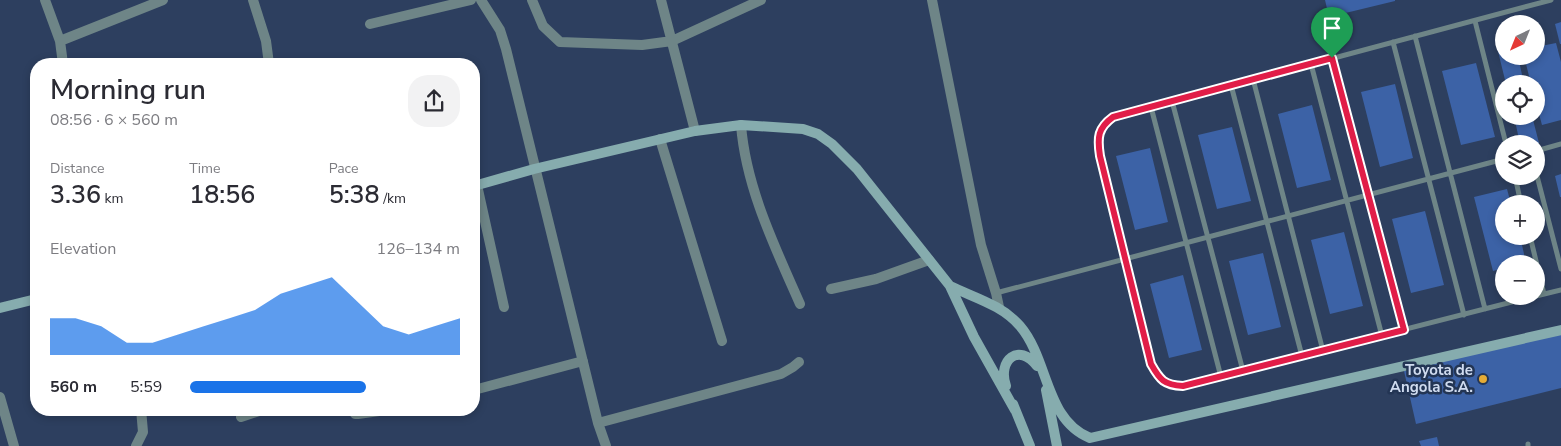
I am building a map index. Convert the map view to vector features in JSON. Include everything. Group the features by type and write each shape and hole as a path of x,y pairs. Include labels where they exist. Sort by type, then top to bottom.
{"street":[{"path":"45,0 60,41 62,58"},
{"path":"60,41 163,0"},
{"path":"253,0 266,41 268,58"},
{"path":"370,24 470,0"},
{"path":"481,0 500,30 504,43 598,423 606,446"},
{"path":"532,0 543,26 560,42 635,45 660,44 672,41 761,0"},
{"path":"661,0 695,131"},
{"path":"932,0 981,245 999,307"},
{"path":"480,184 534,169 695,131 741,125 803,129 818,134 832,144 857,169 950,286 974,337 1015,410"},
{"path":"741,125 743,152 750,180 800,304"},
{"path":"660,139 722,341"},
{"path":"480,202 504,307"},
{"path":"831,289 876,279 929,260"},
{"path":"950,286 999,307 1022,328 1061,415 1080,434 1090,438 1561,330"},
{"path":"0,308 30,300"},
{"path":"1030,446 1004,381 1003,371 1005,364 1010,358 1019,354 1034,361 1044,374 1056,446"},
{"path":"480,388 583,362"},
{"path":"598,423 781,374 799,362"},
{"path":"0,397 14,446"},
{"path":"136,446 143,432 141,416"}],"lane":[{"path":"1501,305 1221,377 1183,386 1169,385 1158,377 1151,364 1098,141 1103,125 1113,117 1551,0"},
{"path":"1475,20 1504,135"},
{"path":"1415,36 1486,309"},
{"path":"1394,42 1464,315"},
{"path":"1332,58 1404,330"},
{"path":"1311,64 1382,336"},
{"path":"1253,79 1323,351"},
{"path":"1231,86 1302,356"},
{"path":"1172,101 1243,371"},
{"path":"1151,107 1221,377"},
{"path":"1545,148 1561,144"},
{"path":"996,293 1495,162"},
{"path":"1539,185 1561,269"},
{"path":"1545,294 1561,290"}],"building":[{"path":"1325,0 1395,0 1395,1 1329,17"},
{"path":"1561,22 1561,44 1560,44 1555,24"},
{"path":"1556,43 1561,62 1561,120 1545,124 1545,75 1529,75 1526,65 1545,65 1545,45"},
{"path":"1476,63 1495,137 1461,145 1442,71"},
{"path":"1501,65 1520,65 1522,75 1504,75"},
{"path":"1395,84 1413,158 1380,167 1361,92"},
{"path":"1312,105 1331,180 1297,188 1278,114"},
{"path":"1516,125 1534,125 1537,135 1518,135"},
{"path":"1232,127 1251,201 1217,209 1198,135"},
{"path":"1150,148 1168,222 1135,230 1116,156"},
{"path":"1561,174 1561,197 1560,197 1555,176"},
{"path":"1507,189 1509,195 1495,195 1495,245 1522,245 1524,255 1495,255 1495,270 1493,271 1474,197"},
{"path":"1425,211 1444,285 1411,293 1392,219"},
{"path":"1344,232 1363,306 1330,314 1311,240"},
{"path":"1263,253 1281,327 1248,335 1229,261"},
{"path":"1183,275 1202,350 1169,358 1150,284"},
{"name":"Toyota de Angola S.A.","path":"1561,332 1561,388 1416,424 1404,371"},
{"path":"1437,437 1439,446 1421,446 1419,441"}],"place":[{"name":"Toyota de Angola S.A.","path":"1483,379"}],"route":[{"path":"1332,58 1404,330 1183,386 1169,385 1158,377 1151,364 1100,156 1098,141 1103,125 1113,117 1332,58"}]}
